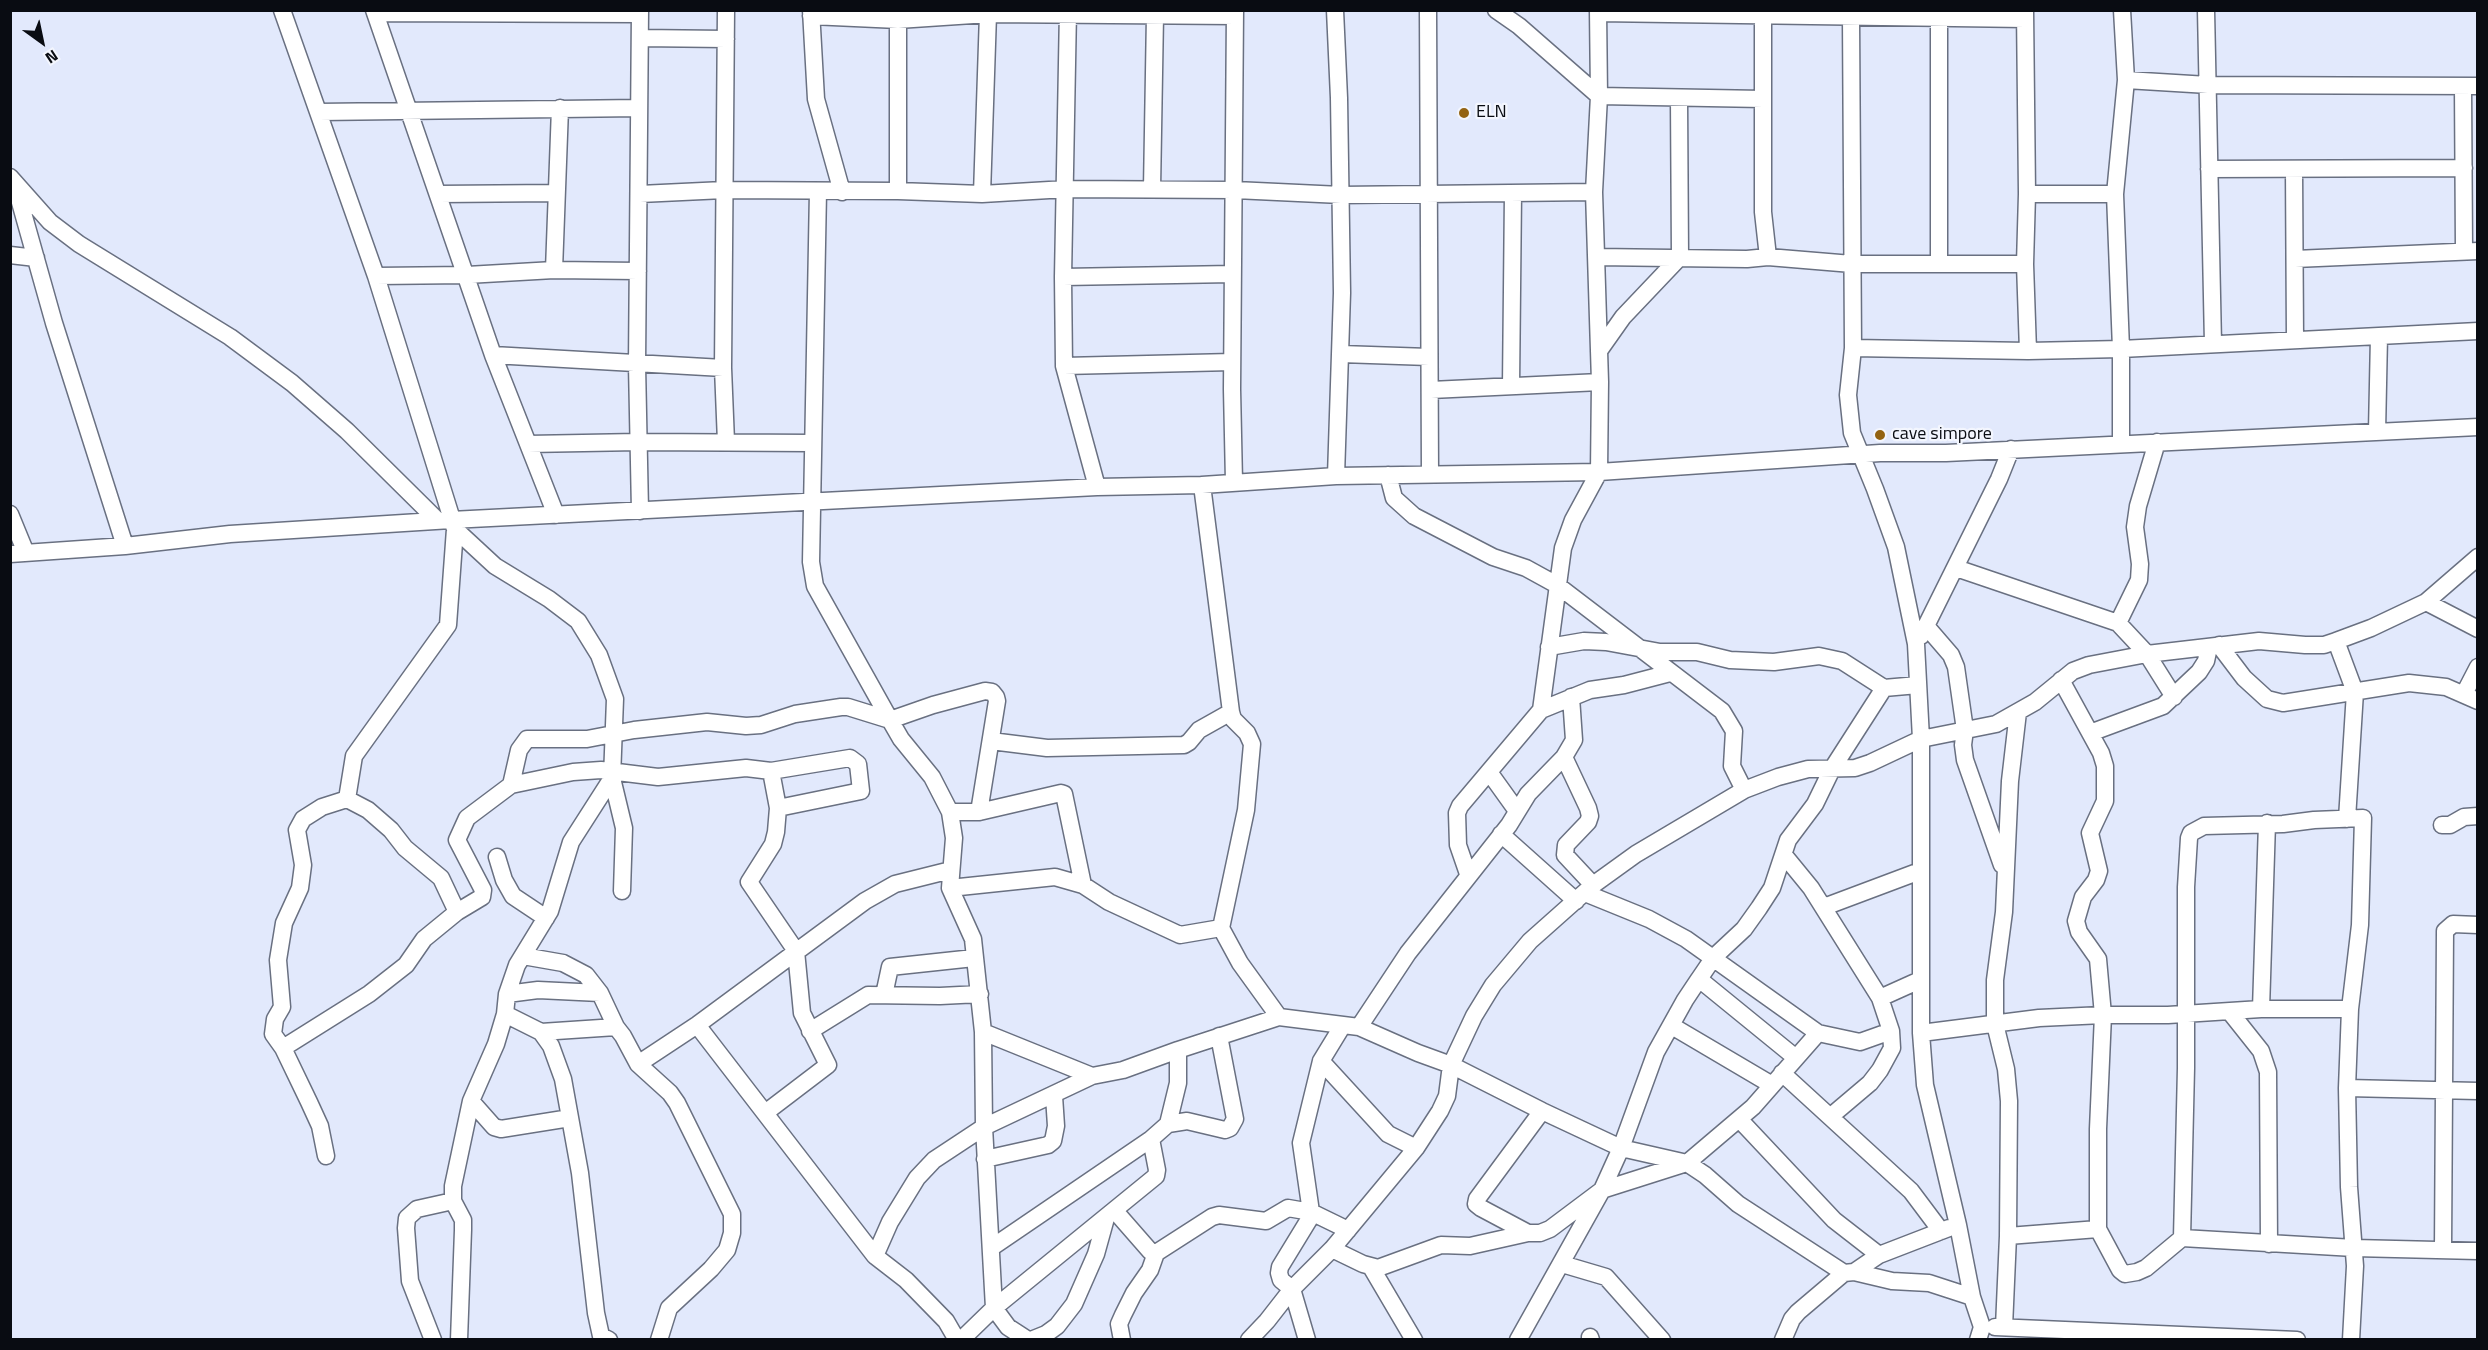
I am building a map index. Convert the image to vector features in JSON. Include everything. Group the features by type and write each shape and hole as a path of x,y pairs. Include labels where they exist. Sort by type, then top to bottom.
{"street":[{"path":"282,10 376,276 448,524 448,625 354,756 347,799"},
{"path":"726,10 723,368 726,442"},
{"path":"1335,10 1341,195 1341,354 1336,476"},
{"path":"1428,10 1431,474"},
{"path":"1496,10 1599,96 1763,99"},
{"path":"2121,443 2121,349 2115,194 2126,80 2122,10"},
{"path":"2206,10 2213,344"},
{"path":"556,515 493,355 375,12 640,12 637,365 640,511"},
{"path":"1068,12 1063,278 1064,366 1097,487"},
{"path":"842,192 816,99 811,13 898,20 1068,12 1155,15 1235,13 1232,274 1234,482"},
{"path":"1541,710 1563,548 1574,520 1599,472 1600,382 1593,192 1599,96 1598,12 1763,13 1939,18 2025,15 2027,194 2025,264 2028,351"},
{"path":"1763,13 1763,212 1768,257"},
{"path":"982,194 988,14"},
{"path":"1152,189 1155,15"},
{"path":"1851,17 1853,348 1848,395 1852,433 1896,548 1916,644 1920,739 1921,1033 1925,1085 1958,1225 1980,1333 2004,1327 2297,1340"},
{"path":"1939,18 1939,264"},
{"path":"898,20 898,191"},
{"path":"640,38 726,39"},
{"path":"2126,80 2208,85 2470,86 2464,168 2471,251 2295,259"},
{"path":"1599,351 1623,317 1680,257 1679,99"},
{"path":"554,270 555,193 560,108"},
{"path":"319,112 639,108"},
{"path":"2209,169 2464,168"},
{"path":"2294,169 2295,340"},
{"path":"13,180 61,345 124,546"},
{"path":"13,180 50,222 72,239 230,337 292,383 347,430 495,566 549,599 578,621 599,655 615,699 613,774 624,828 622,891"},
{"path":"640,194 724,190 982,194 1066,189 1234,190 1341,195 1593,192"},
{"path":"818,191 811,562 815,586 890,720 932,777 950,812 954,838 950,888 973,939 980,994 983,1032 985,1159 994,1308 1008,1327 1030,1340 1058,1326 1074,1304 1110,1215"},
{"path":"439,194 555,193"},
{"path":"1511,387 1513,194"},
{"path":"2027,194 2115,194"},
{"path":"10,255 36,258"},
{"path":"1597,257 1747,259 1768,257 1852,264 2025,264"},
{"path":"376,276 554,270 638,271"},
{"path":"1063,278 1232,274"},
{"path":"1853,348 2028,351 2121,349 2478,331"},
{"path":"2377,432 2379,336"},
{"path":"1341,354 1429,357"},
{"path":"493,355 637,365 723,368"},
{"path":"1064,366 1232,362"},
{"path":"1431,390 1600,382"},
{"path":"10,514 18,553 124,546 230,534 448,524 556,515 1097,487 1202,485 1336,476 1599,472 1860,454 2478,428"},
{"path":"2118,623 2139,580 2140,564 2134,527 2157,442"},
{"path":"528,444 812,443"},
{"path":"1916,644 1956,568 2011,449"},
{"path":"1388,475 1394,498 1414,516 1457,536 1493,557 1526,568 1557,585 1722,711 1734,731 1732,766 1744,790"},
{"path":"1202,485 1231,712 1233,719 1247,733 1252,744 1246,810 1221,928 1240,963 1279,1017"},
{"path":"1249,1340 1292,1289 1332,1249 1416,1148 1447,1096 1451,1065 1474,1016 1493,985 1530,941 1584,893 1636,854 1744,790 1808,769 1855,768 1920,739 1996,724 2049,692 2073,671 2089,664 2147,654 2259,641 2324,645 2336,641 2372,628 2426,602 2478,557"},
{"path":"1956,568 2118,623 2147,654 2174,698"},
{"path":"2426,602 2478,629"},
{"path":"1926,626 1951,655 1956,667 1965,730 1963,745 1965,760 2006,874"},
{"path":"1549,647 1584,641 1606,642 1660,652 1697,652 1730,660 1751,662 1789,662 1819,656 1829,657 1842,661 1884,688 1918,685"},
{"path":"2336,641 2355,692 2347,819"},
{"path":"2214,646 2267,699 2283,704 2409,683 2446,687 2471,697 2478,668"},
{"path":"2090,733 2163,706 2199,672 2214,646"},
{"path":"1468,874 1458,845 1457,813 1460,806 1541,710 1590,690 1624,685 1670,673"},
{"path":"2061,681 2106,766 2105,801 2090,833 2099,871 2096,880 2084,897 2076,921 2079,932 2098,959 2103,1015 2098,1129 2098,1229 2120,1270 2124,1274 2146,1268 2182,1238 2354,1248 2478,1251"},
{"path":"1518,1340 1602,1190 1621,1148 1656,1052 1685,1000 1714,957 1744,929 1772,888 1788,840 1815,804 1833,769 1884,688"},
{"path":"511,785 519,750 527,739 586,739 707,722 746,726 761,725 795,714 841,707 890,720 985,691 992,692 997,701 979,812"},
{"path":"1307,1340 1292,1289 1281,1280 1280,1268 1312,1213 1301,1143 1321,1061 1501,834 1538,782 1564,757 1574,740 1571,697"},
{"path":"991,741 1047,748 1184,745 1199,730 1231,712"},
{"path":"2004,1327 2008,1236 2008,1082 1995,1024 1995,980 2004,912 2010,781 2018,712"},
{"path":"1564,757 1590,816 1588,822 1566,844 1565,855 1584,893"},
{"path":"283,1048 369,994 406,965 424,939 457,912 481,898 483,894 457,840 467,818 511,785 573,772 658,777 746,768 771,771 850,758 858,764 861,791 778,808"},
{"path":"765,1113 827,1067 826,1059 802,1013 796,951 749,882 773,844 777,832 778,808 771,771"},
{"path":"1488,772 1518,811"},
{"path":"459,1340 463,1220 453,1200 456,1163 471,1101 486,1070 505,1014 507,994 517,965 546,918 571,842 613,774"},
{"path":"950,812 979,812 1064,794 1083,885"},
{"path":"326,1156 320,1126 283,1048 273,1034 275,1019 282,1007 278,960 284,923 300,888 303,865 297,830 303,819 322,807 347,799 368,810 391,830 405,848 441,878 457,912"},
{"path":"2442,825 2450,825 2464,818 2478,816"},
{"path":"2182,1238 2186,1068 2186,887 2189,838 2197,829 2204,826 2363,818 2360,925 2350,1009 2347,1088 2349,1186 2354,1248 2351,1340"},
{"path":"2261,1009 2267,824"},
{"path":"1501,834 1584,893 1649,919 1714,957 1818,1033 1860,1042 1890,1031"},
{"path":"1784,855 1811,888 1880,999 1890,1031 1892,1048 1880,1070 1870,1083 1831,1116"},
{"path":"497,857 504,880 513,896 546,918"},
{"path":"638,1064 697,1025 887,887 951,870"},
{"path":"1824,908 1920,871"},
{"path":"950,888 1055,877 1083,885 1109,902 1180,935 1221,928"},
{"path":"2443,1249 2445,931 2453,924 2478,925"},
{"path":"523,956 563,963 586,975 600,993 616,1027 638,1064 670,1093 677,1103 709,1163 732,1214 734,1224 727,1250 711,1269 669,1308 658,1340"},
{"path":"884,995 890,967 974,958"},
{"path":"1700,979 1796,1058"},
{"path":"1880,999 1920,980"},
{"path":"507,994 538,990 600,993"},
{"path":"810,1031 868,995 980,994"},
{"path":"1921,1033 2039,1018 2185,1014 2261,1009 2350,1009"},
{"path":"2230,1012 2261,1051 2268,1072 2269,1244"},
{"path":"505,1014 541,1032 551,1046 563,1079 580,1173 604,1338"},
{"path":"875,1256 890,1222 917,1178 934,1160 984,1127 1054,1096 1092,1076 1123,1070 1279,1017 1351,1026 1451,1065 1621,1148 1687,1163 1705,1175 1738,1204 1849,1272 1892,1281 1929,1283 1972,1297"},
{"path":"697,1025 875,1256 906,1280 938,1313 959,1340 994,1308 1156,1176 1151,1139"},
{"path":"1672,1026 1777,1079 1831,1116 1911,1191 1941,1231"},
{"path":"541,1032 616,1027"},
{"path":"983,1032 1092,1076"},
{"path":"1332,1249 1378,1268 1397,1263 1441,1245 1470,1246 1528,1233 1540,1233 1550,1229 1602,1190 1687,1163 1753,1107 1818,1033"},
{"path":"990,1248 1151,1139 1168,1125 1187,1121 1225,1131 1233,1124 1219,1036"},
{"path":"1168,1125 1178,1083 1178,1050"},
{"path":"1321,1061 1388,1134 1416,1148"},
{"path":"2347,1088 2478,1091"},
{"path":"985,1159 1048,1145 1053,1141 1056,1126 1054,1096"},
{"path":"471,1101 494,1127 501,1129 570,1118"},
{"path":"1528,1233 1476,1204 1477,1199 1542,1111"},
{"path":"1739,1119 1834,1220 1879,1255"},
{"path":"433,1340 410,1281 407,1218 417,1209 453,1200"},
{"path":"1122,1340 1119,1324 1134,1293 1150,1270 1156,1253 1219,1215 1266,1221 1288,1208 1312,1213 1348,1230"},
{"path":"1110,1215 1150,1251 1156,1253"},
{"path":"1783,1340 1792,1319 1798,1312 1849,1272 1879,1255 1958,1225"},
{"path":"2008,1236 2098,1229"},
{"path":"1562,1264 1606,1277 1662,1340"},
{"path":"1371,1267 1414,1340"}],"place":[{"name":"ELN","path":"1464,113"},
{"name":"cave simpore","path":"1880,435"}]}
